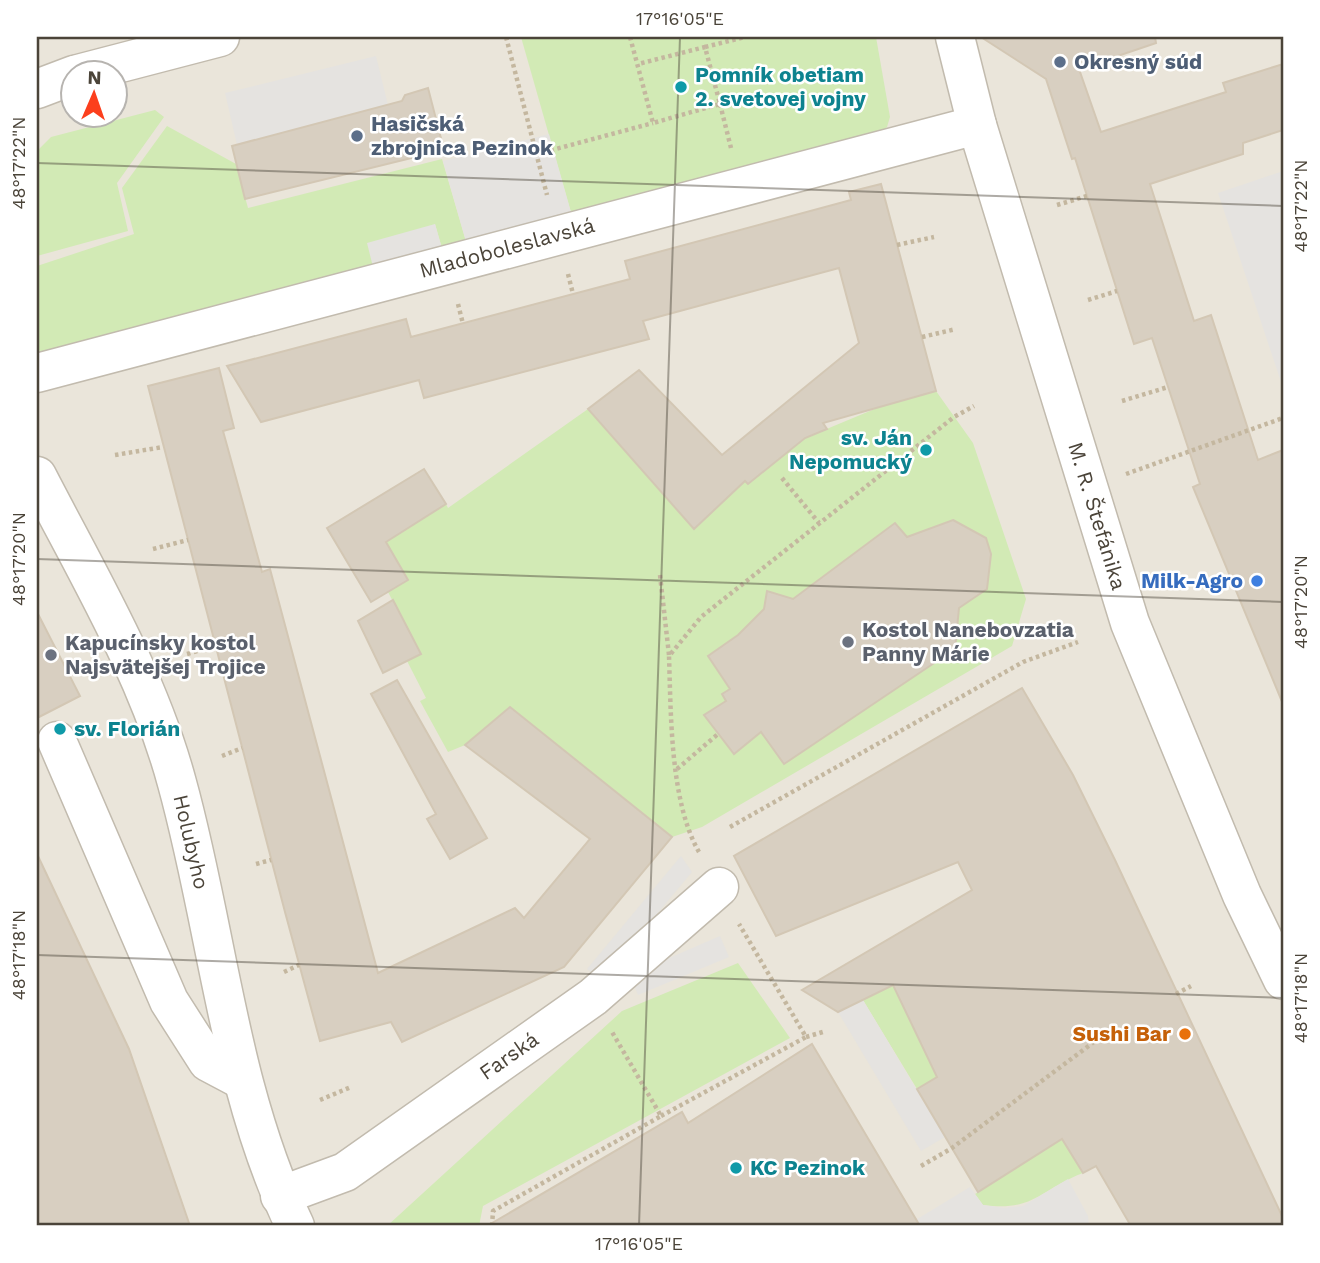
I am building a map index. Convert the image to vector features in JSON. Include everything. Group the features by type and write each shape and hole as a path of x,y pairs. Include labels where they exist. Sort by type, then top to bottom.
{"street":[{"path":"55,79 220,37"},
{"name":"M. R. Štefánika","path":"955,37 977,125 1130,623 1242,895 1283,980"},
{"name":"Mladoboleslavská","path":"37,373 977,125"},
{"name":"Holubyho","path":"37,476 148,697 177,780 242,1080 288,1211"},
{"path":"57,741 169,1001 208,1062 242,1080"},
{"name":"Farská","path":"288,1211 593,997 719,887"}],"path":[{"path":"506,37 557,235"},
{"path":"630,37 653,123"},
{"path":"638,64 745,37"},
{"path":"537,154 720,104 705,47"},
{"path":"1057,205 1087,196"},
{"path":"897,245 934,237"},
{"path":"1088,300 1117,291"},
{"path":"922,337 956,329"},
{"path":"1122,401 1168,387"},
{"path":"669,656 701,617 954,417 974,406"},
{"path":"1089,488 1283,418"},
{"path":"115,455 163,447"},
{"path":"782,478 819,523"},
{"path":"153,549 188,540"},
{"path":"660,575 669,656 672,738 688,832 694,843"},
{"path":"730,827 1023,662 1078,642"},
{"path":"187,654 215,646"},
{"path":"677,769 718,734"},
{"path":"222,756 242,748"},
{"path":"256,864 271,860"},
{"path":"719,887 806,1037"},
{"path":"284,972 299,965"},
{"path":"1177,993 1191,986"},
{"path":"593,997 661,1116"},
{"path":"492,1226 493,1211 806,1037 827,1031"},
{"path":"921,1166 952,1148 1102,1036"},
{"path":"320,1100 351,1087"}],"shaded area":[{"path":"37,37 1283,37 1283,1226 37,1226"},
{"path":"376,56 388,105 237,145 225,93"},
{"path":"549,134 574,223 469,252 443,161"},
{"path":"1283,171 1283,388 1218,193"},
{"path":"435,224 443,252 374,271 367,243"},
{"path":"681,856 692,872 601,981 587,969"},
{"path":"720,936 729,957 638,995 630,975"},
{"path":"863,1000 945,1137 921,1151 838,1012"},
{"path":"1068,1179 1088,1216 1089,1226 909,1224 970,1187 983,1205 1004,1208 1023,1206"}],"green space":[{"path":"521,37 876,37 890,117 887,127 876,136 574,223"},
{"path":"155,110 164,117 117,183 128,231 37,256 37,151 51,137 78,130 130,130 130,116"},
{"path":"167,126 236,164 248,208 442,159 467,245 443,252 435,224 374,271 45,361 37,346 37,266 134,234 122,188"},
{"path":"936,391 973,443 1026,599 1012,646 702,827 672,837 510,707 465,745 448,752 420,701 426,698 407,661 420,653 388,592 408,579 386,542 446,504 448,508 588,409 694,529 745,481 748,484 805,438 877,408"},
{"path":"738,963 790,1038 483,1206 479,1226 387,1226 622,1011"},
{"path":"893,985 937,1077 917,1089 863,1000"},
{"path":"1062,1139 1083,1173 1025,1202 1000,1206 983,1205 975,1194"}],"building":[{"path":"981,37 1155,37 1156,43 1079,69 1101,132 1226,92 1223,83 1283,64 1283,130 1243,143 1243,154 1150,184 1194,321 1211,315 1258,460 1283,450 1283,704 1193,487 1200,484 1152,338 1134,344 1075,158 1072,159 1046,79"},
{"name":"Hasičská zbrojnica Pezinok","path":"428,88 444,150 245,199 232,146 402,101 405,95"},
{"path":"881,184 936,391 823,423 827,429 805,438 748,484 745,481 694,529 588,409 639,370 722,455 859,343 839,268 643,321 649,339 424,398 419,380 261,422 227,366 406,319 411,337 630,279 625,261 851,200 849,192"},
{"path":"219,368 234,428 223,431 262,572 270,569 378,973 515,908 524,918 590,839 465,745 510,707 672,837 564,967 402,1042 391,1022 320,1041 148,386"},
{"path":"424,469 446,504 386,542 408,580 371,602 327,528"},
{"name":"Kostol Nanebovzatia Panny Márie","path":"953,520 986,538 991,554 987,589 959,608 955,649 784,764 761,732 734,754 704,715 726,701 722,694 730,689 708,656 738,635 764,609 767,591 793,599 895,523 907,537"},
{"path":"393,600 421,654 383,673 358,621"},
{"name":"Kapucínsky kostol Najsvätejšej Trojice","path":"37,612 80,696 37,718"},
{"path":"397,680 487,838 450,859 427,819 436,814 371,694"},
{"path":"1022,688 1073,775 1115,860 1283,1218 1283,1226 1131,1226 1096,1166 1083,1173 1062,1139 978,1192 917,1089 937,1077 893,985 838,1012 802,990 972,890 958,862 776,936 734,856"},
{"path":"37,854 129,1049 190,1226 37,1226"},
{"name":"KC Pezinok","path":"812,1044 920,1226 487,1226 682,1112 688,1123"}],"place":[{"name":"Okresný súd","path":"1060,62"},
{"name":"Pomník obetiam 2. svetovej vojny","path":"681,87"},
{"name":"Hasičská zbrojnica Pezinok","path":"357,136"},
{"name":"sv. Ján Nepomucký","path":"926,450"},
{"name":"Milk-Agro","path":"1257,581"},
{"name":"Kostol Nanebovzatia Panny Márie","path":"848,642"},
{"name":"Kapucínsky kostol Najsvätejšej Trojice","path":"51,655"},
{"name":"sv. Florián","path":"60,729"},
{"name":"Sushi Bar","path":"1185,1034"},
{"name":"KC Pezinok","path":"736,1168"}]}
